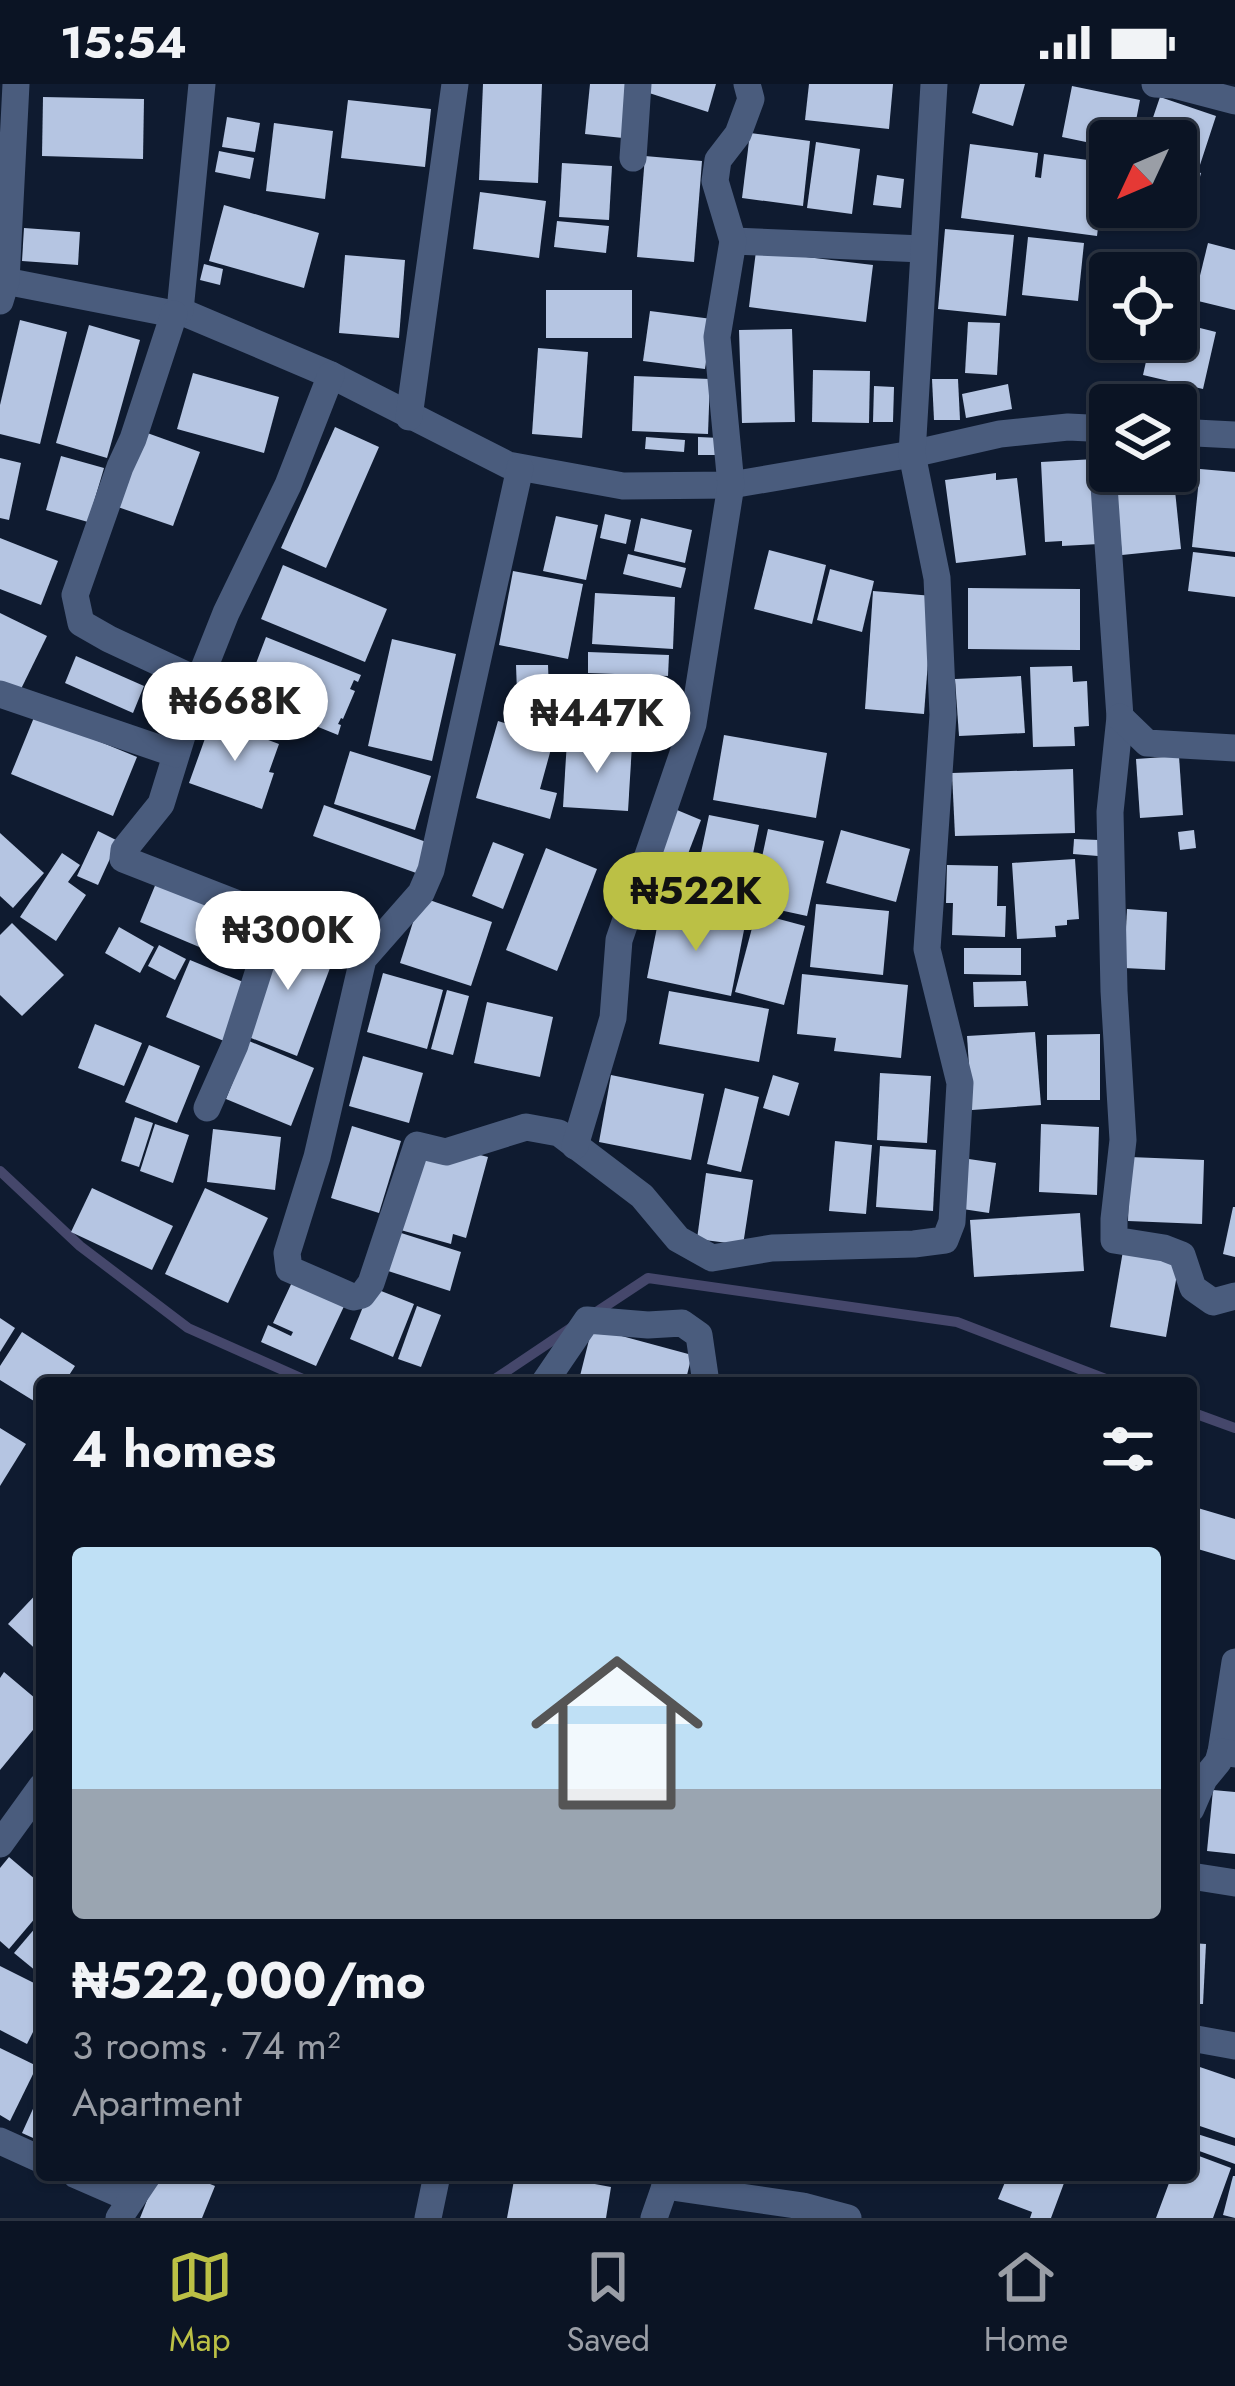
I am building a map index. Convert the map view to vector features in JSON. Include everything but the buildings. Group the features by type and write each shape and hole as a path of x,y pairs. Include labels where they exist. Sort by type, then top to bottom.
{"street":[{"path":"16,84 2,287 177,312 331,375 508,465 623,487 731,485 1000,434 1089,428"},
{"path":"199,681 81,623 75,595 177,312 202,84"},
{"path":"409,417 455,84"},
{"path":"633,158 638,84"},
{"path":"575,1146 613,1018 619,940 693,724 731,485 717,337 734,241 715,181 718,160 738,134 751,99 747,84"},
{"path":"520,468 430,871 421,892 363,959 317,1157 287,1252 289,1269 353,1297 362,1295 371,1282 417,1145 446,1152 526,1127 559,1133 642,1196 678,1239 712,1258 772,1248 945,1240 952,1222 960,1083 927,949 943,715 937,578 913,454 934,84"},
{"path":"1155,84 1235,101"},
{"path":"734,241 923,248"},
{"path":"331,375 288,485 226,613 160,804 124,850 123,859 340,944 363,959"},
{"path":"1197,433 1235,435"},
{"path":"1108,492 1120,717 1110,812 1123,1140 1114,1240 1182,1255 1193,1288 1213,1302 1235,1296"},
{"path":"0,694 176,754"},
{"path":"1120,717 1147,743 1235,748"},
{"path":"207,1108 235,1045 275,920"},
{"path":"548,1377 587,1320 682,1323 699,1335 705,1377"},
{"path":"1197,1795 1204,1779 1228,1753 1235,1662"},
{"path":"0,1844 36,1794"},
{"path":"1197,1877 1235,1883"},
{"path":"1197,2039 1235,2046"},
{"path":"0,2141 36,2157"},
{"path":"85,2181 125,2209 144,2181"},
{"path":"428,2218 436,2181"},
{"path":"654,2218 667,2181"},
{"path":"671,2181 801,2212 848,2218"}],"waterway":[{"path":"0,1171 80,1246 188,1328 298,1377"},
{"path":"592,1315 648,1278 957,1322 1100,1377"},
{"path":"498,1377 571,1328"},
{"path":"1197,1414 1235,1428"}]}
